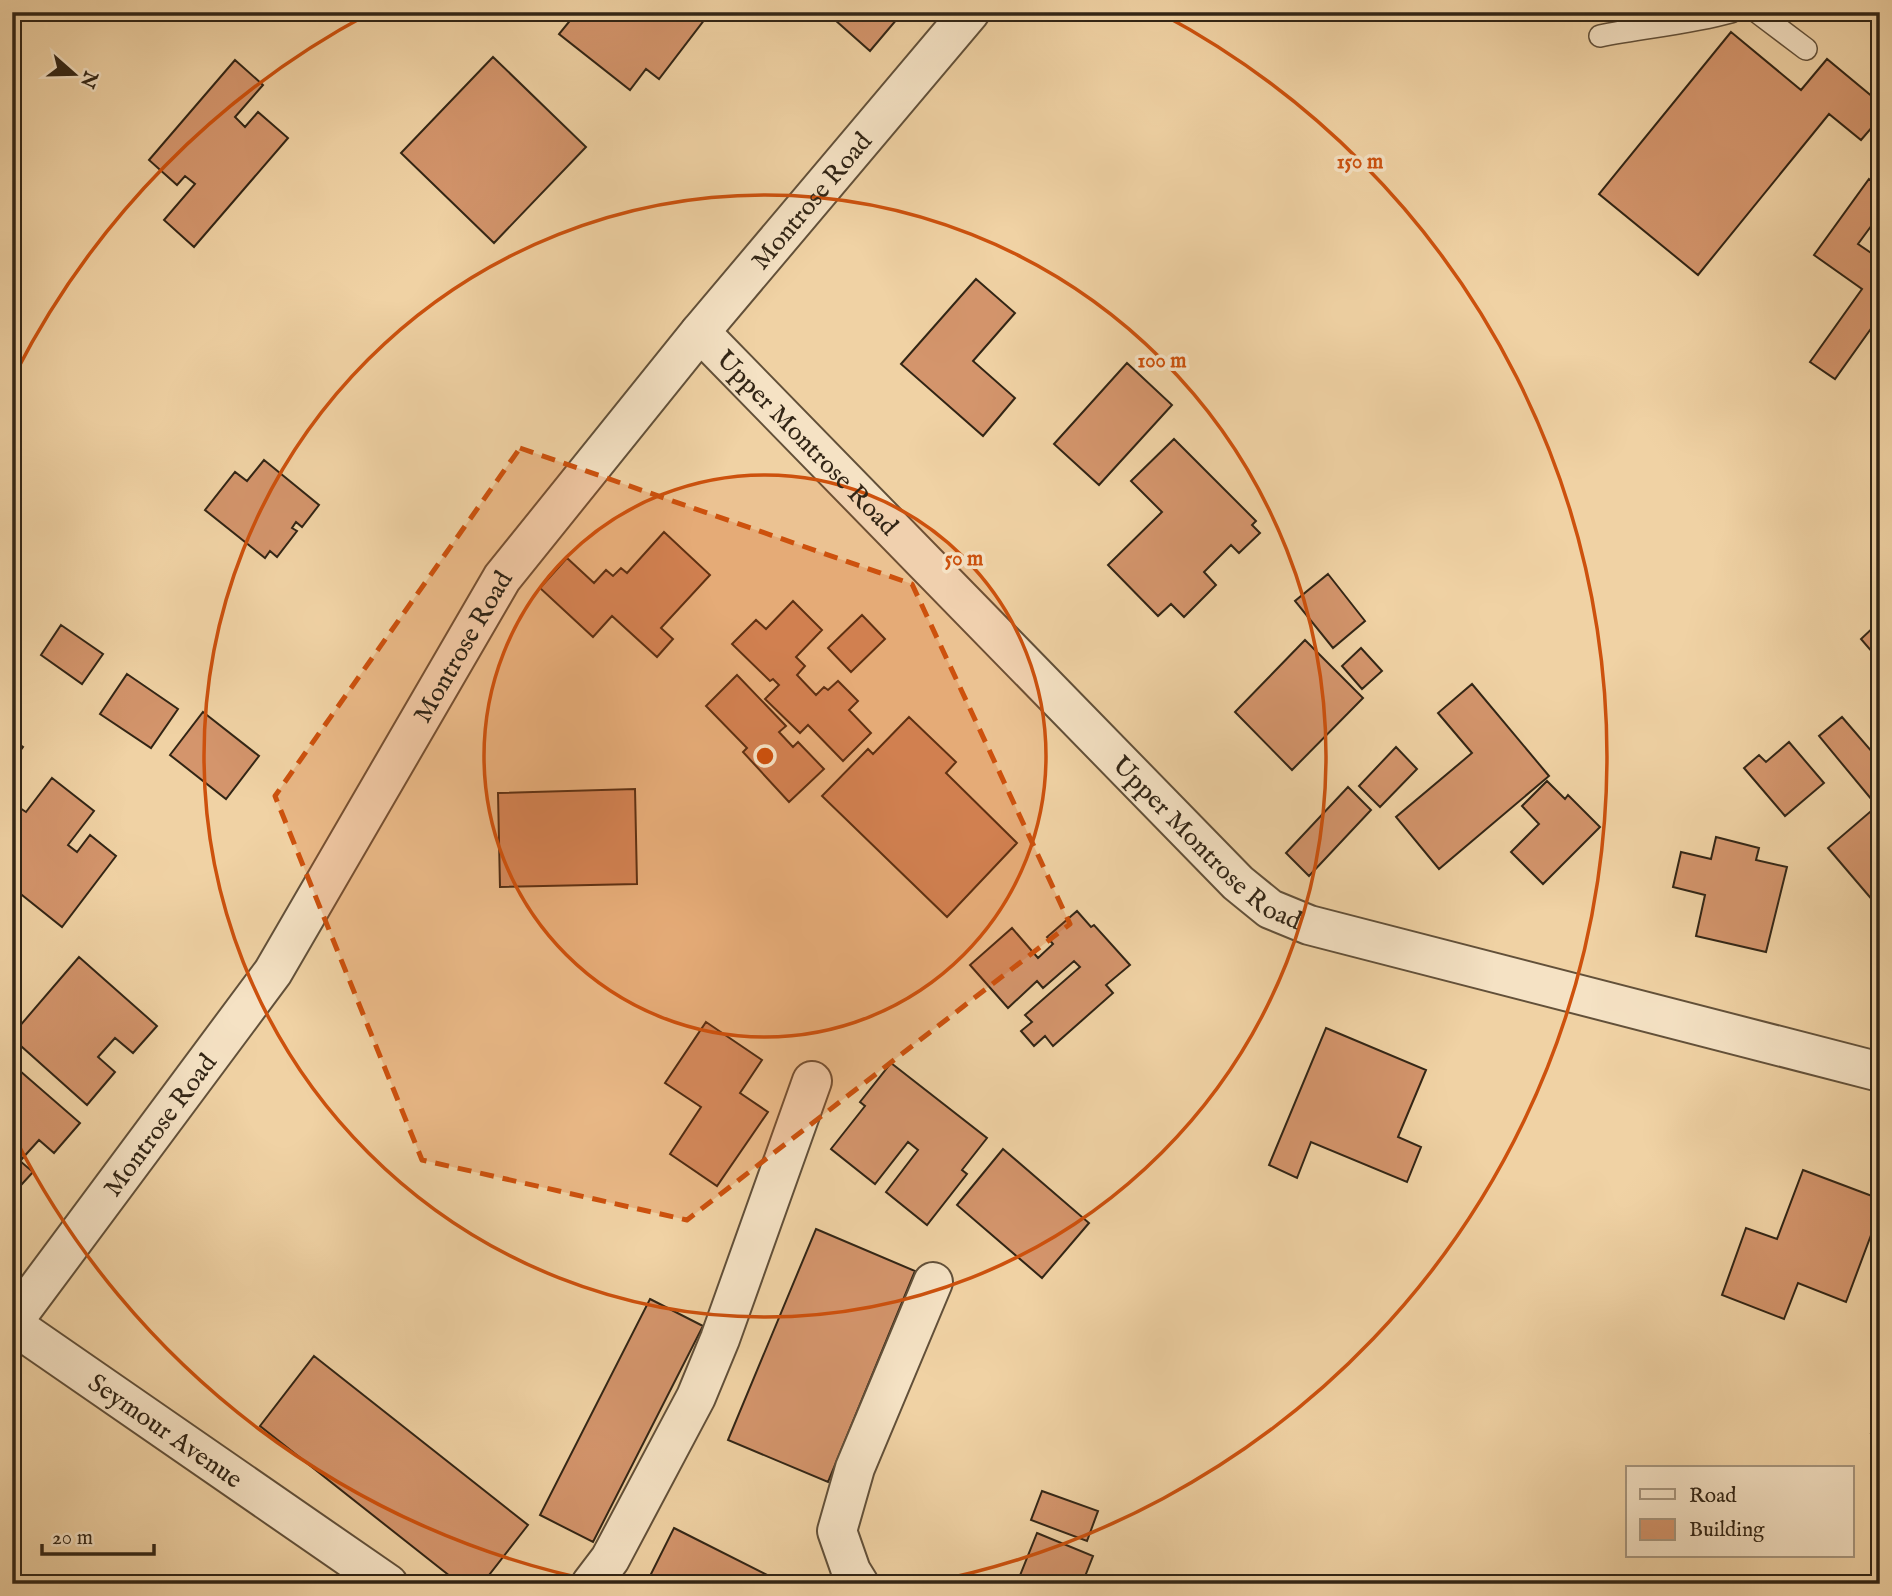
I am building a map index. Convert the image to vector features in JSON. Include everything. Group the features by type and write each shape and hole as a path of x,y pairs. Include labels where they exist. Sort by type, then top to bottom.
{"street":[{"name":"Montrose Road","path":"12,1323 273,972 502,578 700,332 970,12"},
{"name":"Upper Montrose Road","path":"700,332 1238,883 1270,909 1309,925 1880,1072"},
{"path":"591,1584 610,1559 695,1397 720,1339 812,1081"},
{"path":"859,1584 851,1571 837,1531 855,1468 933,1282"},
{"name":"Seymour Avenue","path":"12,1323 388,1584"}],"lane":[{"path":"1600,36 1643,27 1694,22 1731,12"},
{"path":"1758,12 1806,49"}],"highlighted area":[{"path":"520,448 912,584 1070,924 687,1220 422,1160 275,796"}],"building":[{"path":"577,12 705,12 708,15 659,79 646,69 630,90 559,34"},
{"path":"826,12 903,12 870,51"},
{"path":"1731,32 1801,90 1827,59 1880,103 1880,118 1861,140 1829,114 1698,275 1599,194"},
{"path":"493,57 586,147 494,243 401,153"},
{"path":"235,60 263,85 235,117 245,127 258,112 288,138 194,247 164,220 195,184 185,176 177,185 149,160"},
{"path":"1869,179 1880,187 1880,214 1858,244 1880,259 1880,316 1835,379 1810,362 1862,289 1814,255"},
{"path":"976,279 1015,313 973,361 1015,398 983,436 901,364"},
{"path":"1127,363 1172,405 1099,485 1054,444"},
{"path":"1174,439 1256,521 1252,525 1260,533 1239,553 1231,545 1204,572 1216,585 1184,617 1171,604 1158,616 1108,565 1162,512 1131,481"},
{"path":"264,460 319,505 302,527 296,522 292,528 297,531 277,557 270,551 265,558 205,510 235,472 247,481"},
{"path":"664,532 710,575 661,628 673,639 657,657 612,616 593,637 540,588 567,558 594,583 606,570 613,576 621,568 627,573"},
{"path":"1328,574 1365,621 1333,648 1295,601"},
{"path":"793,601 822,630 796,657 805,666 797,675 816,695 824,687 828,690 838,681 858,701 849,710 871,733 843,761 808,725 800,733 765,699 779,685 773,679 770,681 732,644 756,620 766,629"},
{"path":"862,615 885,639 851,672 828,648"},
{"path":"1880,621 1880,648 1873,653 1861,639"},
{"path":"61,625 103,654 82,684 41,655"},
{"path":"1305,640 1363,698 1292,770 1235,712"},
{"path":"1361,648 1382,671 1362,689 1342,666"},
{"path":"127,674 178,709 151,748 100,714"},
{"path":"737,675 786,726 779,732 793,747 798,742 824,769 789,802 743,752 747,748 706,706"},
{"path":"1472,684 1549,776 1439,869 1396,817 1472,753 1438,713"},
{"path":"203,712 259,756 226,799 170,755"},
{"path":"909,717 956,762 946,773 1017,843 947,917 822,796 868,749 873,754"},
{"path":"1842,717 1880,761 1880,909 1828,848 1877,806 1819,736"},
{"path":"12,739 23,747 12,762"},
{"path":"1789,742 1824,783 1785,816 1744,768 1759,755 1766,762"},
{"path":"1396,747 1417,769 1380,807 1359,786"},
{"path":"52,778 94,811 68,845 77,852 90,835 116,856 62,927 12,887 12,818 20,808 26,812"},
{"path":"1547,781 1565,799 1568,795 1600,827 1543,884 1511,852 1539,824 1522,806"},
{"path":"1348,787 1371,810 1309,876 1286,853"},
{"path":"635,789 637,884 500,887 498,793"},
{"path":"1716,837 1759,848 1756,860 1787,867 1766,952 1696,936 1705,895 1673,887 1681,852 1711,859"},
{"path":"1077,911 1091,927 1094,925 1130,965 1106,985 1113,993 1053,1046 1045,1036 1034,1046 1021,1031 1032,1022 1025,1015 1080,967 1074,961 1043,988 1037,981 1008,1008 970,965 1012,928 1038,958 1053,944 1047,937"},
{"path":"79,957 157,1026 133,1053 115,1038 98,1057 115,1072 87,1105 12,1038"},
{"path":"706,1022 762,1060 740,1093 768,1112 717,1186 670,1154 701,1107 665,1083"},
{"path":"1326,1028 1426,1070 1398,1137 1421,1147 1407,1182 1311,1142 1297,1178 1269,1165"},
{"path":"891,1063 987,1138 962,1170 967,1174 927,1225 886,1192 918,1150 908,1142 875,1184 831,1149 865,1106 860,1102"},
{"path":"12,1064 80,1123 54,1153 39,1140 20,1161 33,1172 12,1195"},
{"path":"1003,1149 1089,1223 1042,1278 957,1205"},
{"path":"1803,1170 1880,1199 1880,1211 1846,1302 1798,1283 1784,1319 1722,1295 1746,1228 1777,1239"},
{"path":"816,1229 915,1271 828,1482 728,1440"},
{"path":"650,1299 703,1326 593,1542 540,1515"},
{"path":"314,1356 528,1525 482,1584 460,1584 260,1426"},
{"path":"1880,1407 1880,1436 1871,1433"},
{"path":"1042,1491 1098,1511 1087,1541 1031,1520"},
{"path":"674,1528 785,1584 646,1584"},
{"path":"1037,1533 1093,1556 1082,1584 1033,1584 1019,1578"}]}
